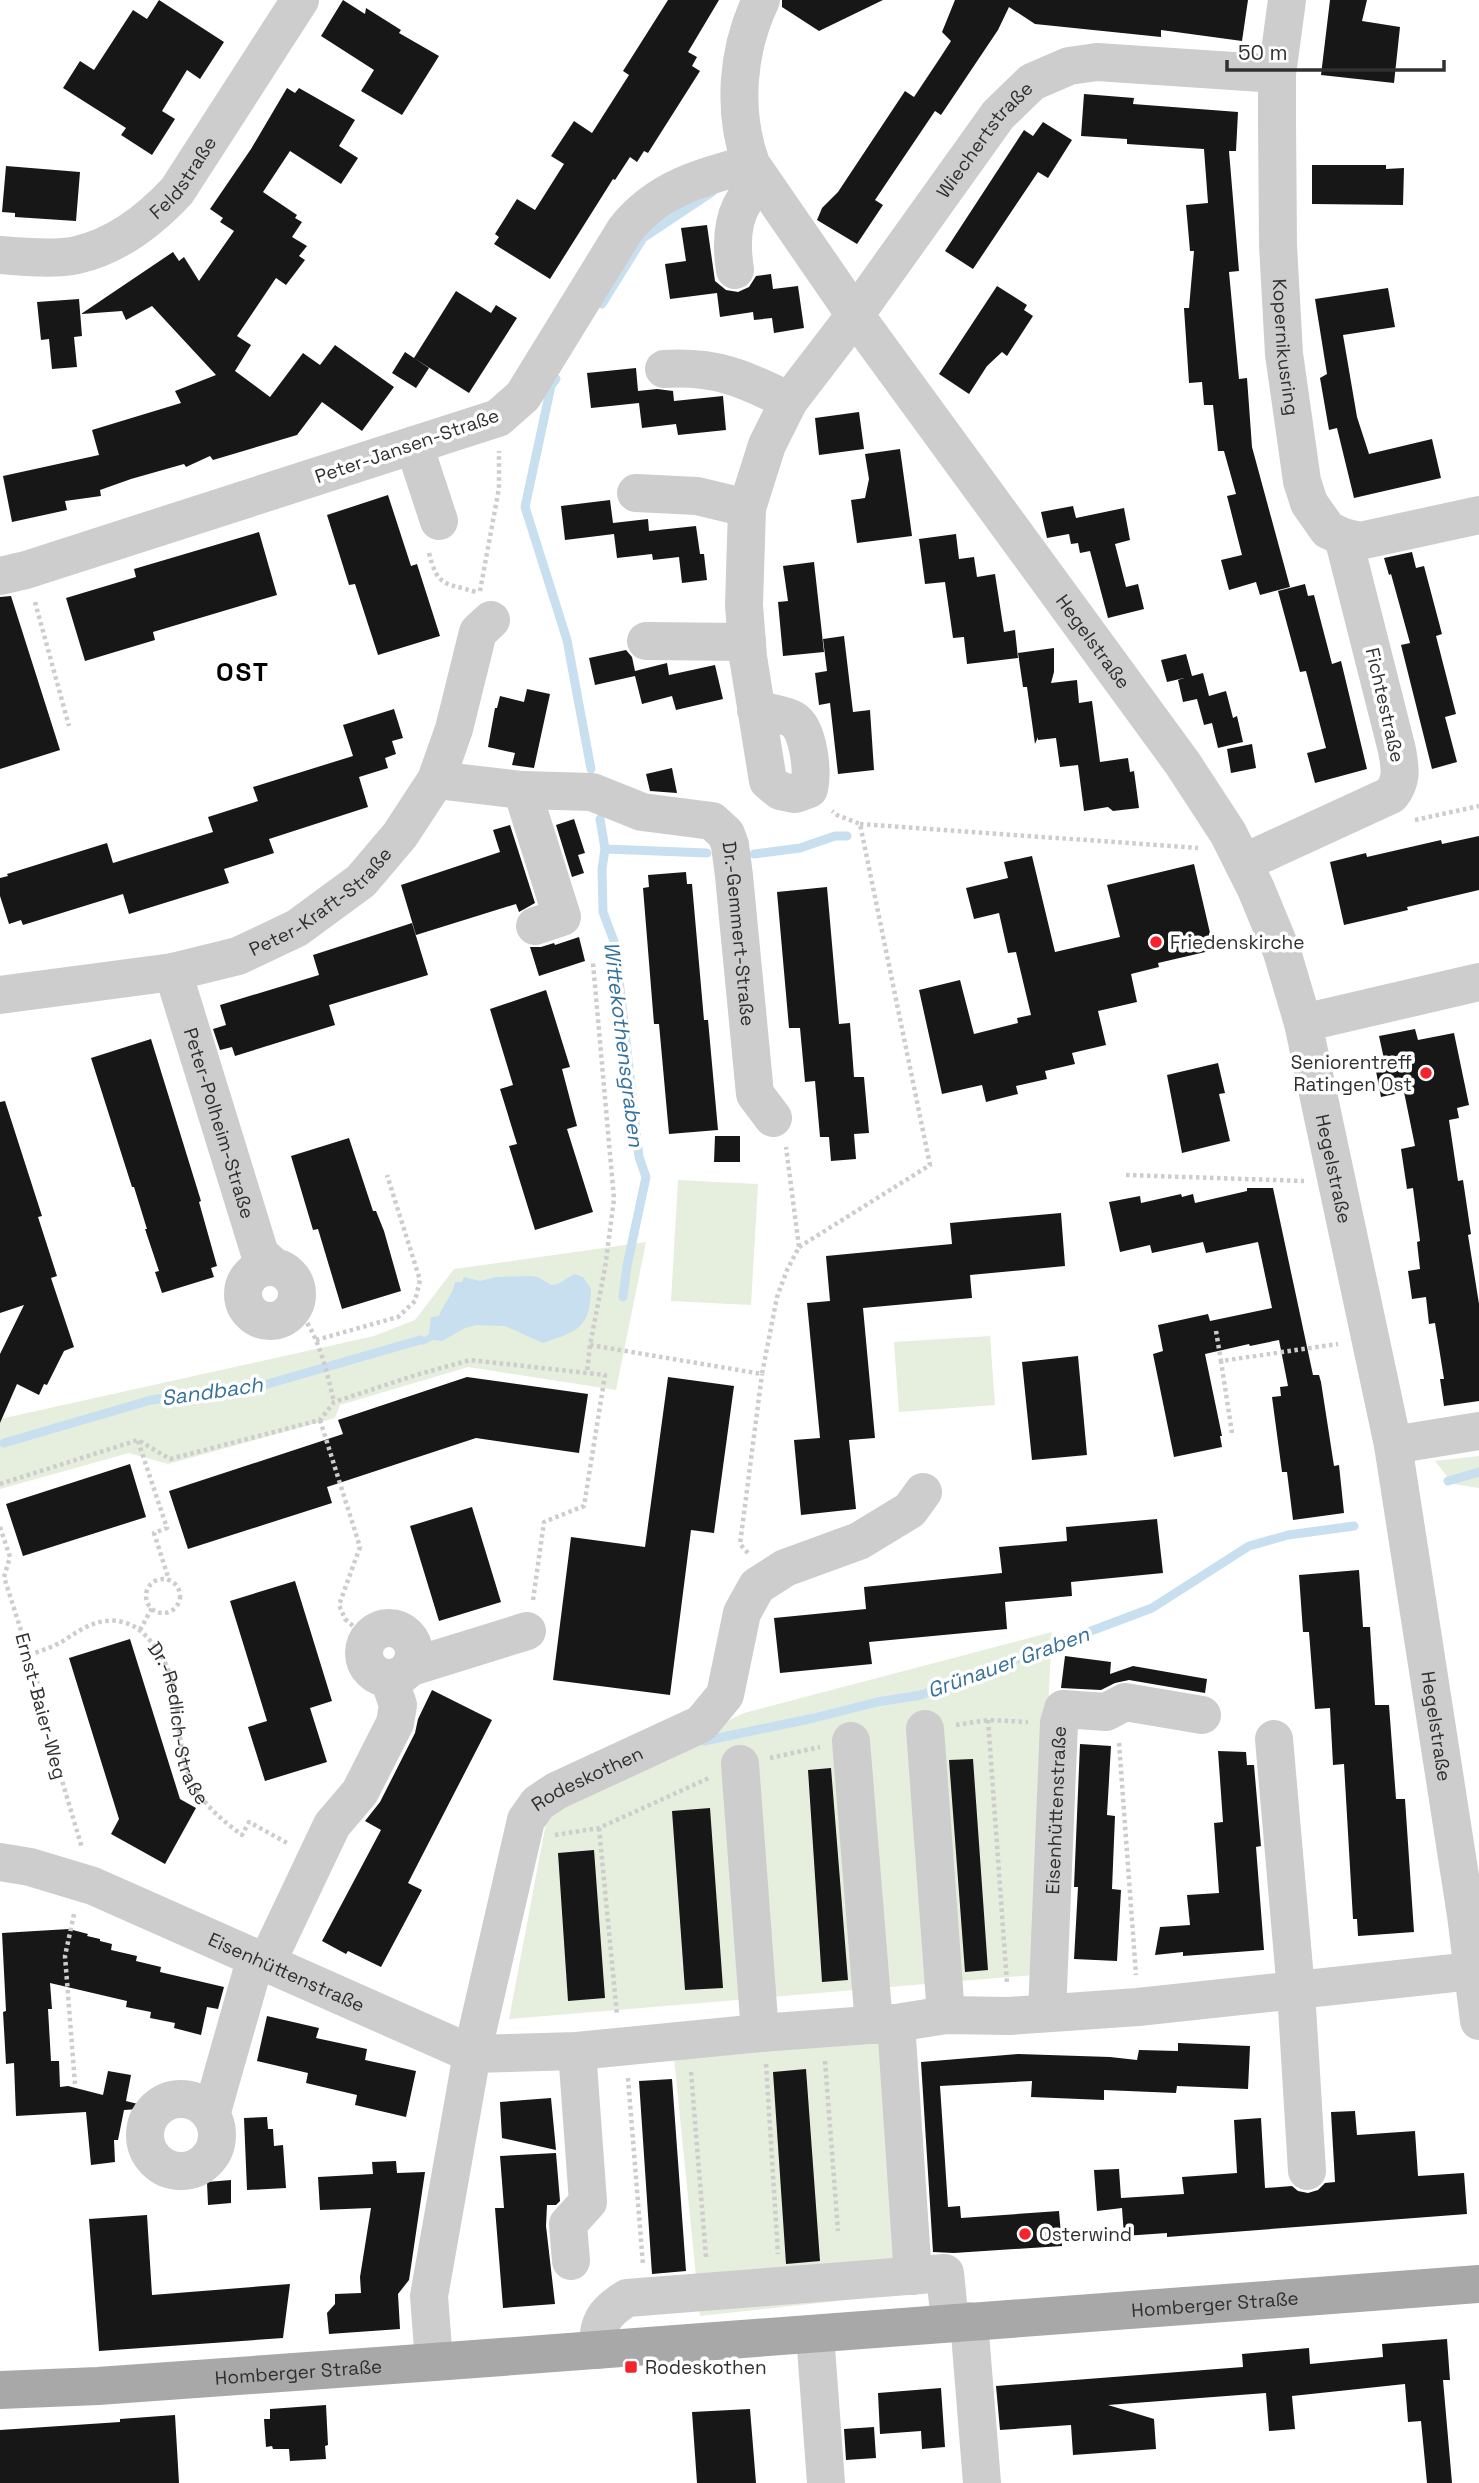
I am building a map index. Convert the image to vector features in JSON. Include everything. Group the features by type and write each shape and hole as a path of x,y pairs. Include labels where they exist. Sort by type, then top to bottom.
{"main road":[{"name":"Homberger Straße","path":"0,2390 98,2386 434,2362 1479,2284"}],"street":[{"name":"Feldstraße","path":"0,255 76,256 114,242 153,217 184,181 300,0"},
{"path":"761,0 752,19 744,48 740,81 739,109 746,149 757,173 855,315"},
{"name":"Kopernikusring","path":"1287,0 1278,74 1277,120 1278,245 1284,354 1302,481 1309,503 1328,530 1343,537"},
{"name":"Wiechertstraße","path":"808,789 795,794 780,792 768,781 756,709 744,605 747,508 767,445 789,401 855,315 998,115 1032,82 1069,66 1097,62 1278,74"},
{"path":"736,270 732,243 737,214 757,173"},
{"name":"Peter-Jansen-Straße","path":"13,573 498,418 523,396 625,230 637,215 674,188 708,175 757,173"},
{"name":"Hegelstraße","path":"855,315 1182,764 1240,857 1282,952 1303,1023 1392,1445 1476,1990"},
{"path":"664,369 692,367 718,371 746,380 789,401"},
{"path":"414,445 439,520"},
{"path":"636,493 697,496 747,508"},
{"path":"1343,537 1360,541 1376,539 1479,515"},
{"name":"Fichtestraße","path":"1240,857 1391,795 1398,786 1401,768 1343,537"},
{"name":"Peter-Kraft-Straße","path":"0,995 173,972 237,956 297,928 361,881 400,835 436,780 454,729 486,607"},
{"path":"646,641 747,642"},
{"name":"Dr.-Gemmert-Straße","path":"436,780 522,790 592,792 642,812 712,821 726,834 734,876 755,1094 773,1118"},
{"path":"522,790 562,918 535,926"},
{"name":"Peter-Polheim-Straße","path":"173,972 260,1254 274,1268 259,1269 247,1280 243,1297 246,1308 252,1316 272,1322 282,1319 295,1306"},
{"path":"1303,1023 1479,982"},
{"path":"1392,1445 1479,1431"},
{"name":"Rodeskothen","path":"434,2362 429,2296 472,2054 526,1821 538,1803 556,1791 701,1724 725,1695 742,1614 757,1586 785,1568 859,1541 910,1510 923,1492"},
{"path":"368,1639 363,1656 368,1668 377,1676 400,1673 527,1632"},
{"path":"211,2115 261,1960 332,1825 360,1792 395,1723 400,1673"},
{"name":"Eisenhüttenstraße","path":"1047,2013 1059,1723 1063,1709 1106,1712 1125,1702 1202,1715"},
{"path":"925,1729 946,2015"},
{"path":"1274,1739 1296,1991 1307,2171"},
{"path":"851,1741 912,2276"},
{"path":"740,1764 763,2049"},
{"name":"Eisenhüttenstraße","path":"0,1862 30,1867 88,1885 472,2054 577,2051 624,2060 688,2039 763,2049 822,2028 885,2024 946,2015 1009,2016 1138,2007 1296,1991 1476,1990"},
{"path":"570,2261 568,2224 588,2202 577,2051"},
{"path":"598,2350 598,2336 609,2309 627,2298 945,2273 959,2322 982,2483"},
{"path":"815,2334 826,2483"}],"path":[{"path":"439,520 422,536 434,573 445,585 486,607 499,488 498,418"},
{"path":"13,573 69,726"},
{"path":"808,789 837,815 860,824 1240,857"},
{"path":"769,1578 740,1544 762,1374 777,1297 787,1270 799,1247 930,1165 860,824"},
{"path":"587,1373 614,1199 593,963"},
{"path":"773,1118 785,1142 799,1247"},
{"path":"316,1340 398,1317 415,1301 420,1280 387,1175"},
{"path":"1126,1175 1336,1182"},
{"path":"295,1306 308,1321 316,1340 334,1402"},
{"path":"1216,1331 1232,1433"},
{"path":"1222,1361 1370,1340"},
{"path":"590,1345 762,1374"},
{"path":"0,1484 138,1440 170,1459 320,1420 334,1402 470,1360 605,1375 584,1506 544,1522 527,1632"},
{"path":"320,1420 360,1547 339,1605 345,1619 368,1639"},
{"path":"138,1440 167,1528 153,1533 169,1580 179,1591 177,1606 164,1612 152,1608 146,1599 149,1586 155,1581 169,1580"},
{"name":"Ernst-Baier-Weg","path":"0,1527 10,1557 4,1577 39,1687 40,1706 88,1885"},
{"path":"140,1629 152,1608"},
{"name":"Dr.-Redlich-Straße","path":"29,1656 77,1631 107,1620 140,1629 167,1665 176,1693 180,1738 187,1768 192,1782 209,1806 242,1835 249,1822 316,1859"},
{"path":"988,1720 1009,2016"},
{"path":"1118,1735 1138,2007"},
{"path":"599,1828 646,2297"},
{"path":"75,2084 65,1956 70,1929 88,1885"},
{"path":"822,2028 838,2231"},
{"path":"688,2039 706,2257"},
{"path":"763,2049 780,2286"}],"green space":[{"path":"678,1180 758,1184 751,1305 671,1301"},
{"path":"646,1242 616,1390 468,1367 340,1405 335,1418 168,1464 129,1453 0,1489 0,1419 374,1336 415,1320 454,1269"},
{"path":"990,1336 995,1405 899,1412 894,1342"},
{"path":"1479,1456 1479,1488 1453,1484 1435,1461"},
{"path":"1052,1632 1034,1975 509,2019 549,1807 744,1713"},
{"path":"882,2040 902,2294 700,2316 674,2058"}],"water":[{"path":"574,1274 583,1277 591,1289 590,1302 585,1320 565,1335 543,1343 505,1326 477,1325 465,1328 442,1341 433,1340 423,1345 420,1340 429,1334 431,1317 439,1316 455,1282 462,1282 464,1277 480,1281 496,1277 529,1276 538,1277 551,1285 558,1284"}],"building":[{"path":"159,0 224,42 200,79 187,70 162,111 175,119 152,155 121,135 126,128 63,88 80,61 94,70 133,10 147,19"},
{"path":"343,0 365,14 366,8 401,30 399,33 439,56 402,115 361,91 374,70 321,36"},
{"path":"668,0 719,0 688,52 697,57 692,66 700,71 648,153 644,151 637,162 630,157 615,180 613,179 550,279 494,244 499,237 495,234 517,199 535,210 564,164 551,156 574,121 592,133 629,75 623,71"},
{"path":"782,0 883,0 819,31 782,7"},
{"path":"955,0 1248,0 1242,41 1161,30 1161,37 1035,24 1009,7 998,30 941,115 935,111 875,200 883,205 857,244 817,220 822,208 838,192 905,91 914,97 951,41 942,32"},
{"path":"1330,0 1367,0 1362,21 1400,27 1394,83 1321,75"},
{"path":"287,88 295,93 299,88 355,120 339,146 358,158 341,184 290,151 263,192 297,215 295,218 302,222 292,237 307,246 299,256 305,260 286,285 276,278 237,336 251,345 235,371 270,397 303,353 320,365 335,345 394,387 362,431 322,402 297,435 213,460 210,456 186,467 184,464 131,479 100,490 101,496 65,501 67,510 12,522 3,476 99,455 92,430 181,403 175,391 216,375 152,306 126,320 122,311 81,314 173,252 179,261 184,257 199,281 234,231 220,222 223,218 210,209 251,149"},
{"path":"1084,94 1134,98 1133,104 1238,112 1236,151 1229,151 1239,271 1229,272 1239,379 1247,378 1252,447 1290,587 1260,595 1256,582 1229,590 1221,560 1242,555 1227,496 1236,494 1224,451 1218,451 1213,405 1204,405 1202,382 1189,383 1184,308 1189,308 1194,251 1190,251 1186,205 1208,203 1204,149 1127,144 1127,139 1081,136"},
{"path":"1043,122 1072,140 1048,178 1038,172 973,269 945,251 1024,130 1033,136"},
{"path":"1312,165 1386,165 1386,169 1404,168 1403,205 1312,204"},
{"path":"6,166 80,172 76,221 15,217 15,213 2,212"},
{"path":"707,225 715,281 726,290 738,292 749,287 756,276 771,274 773,289 798,286 804,328 774,333 772,318 754,320 753,312 720,317 717,293 670,299 665,264 686,261 681,228"},
{"path":"997,286 1027,305 1024,310 1033,316 1007,356 1002,352 987,366 969,394 939,374"},
{"path":"1388,288 1395,327 1343,335 1357,417 1369,454 1432,439 1441,478 1354,498 1337,428 1329,430 1320,378 1327,374 1315,299"},
{"path":"456,291 491,313 496,305 517,318 469,393 414,358"},
{"path":"79,299 82,336 74,337 77,367 52,369 49,339 41,340 37,302"},
{"path":"405,352 429,368 416,388 392,373"},
{"path":"636,368 638,391 673,391 674,401 723,396 726,430 678,435 676,424 642,428 639,403 591,408 587,373"},
{"path":"859,412 864,449 819,455 815,418"},
{"path":"900,449 912,536 857,543 851,500 865,498 869,479 865,454"},
{"path":"388,495 411,566 417,564 440,636 378,655 355,584 349,585 327,515"},
{"path":"610,500 613,523 648,519 649,531 696,526 700,554 704,554 707,580 682,583 679,557 653,560 652,554 617,558 614,534 565,540 561,506"},
{"path":"1073,506 1076,518 1124,508 1130,540 1115,544 1126,587 1138,584 1144,609 1108,618 1090,551 1080,553 1078,543 1071,544 1069,534 1047,538 1041,512"},
{"path":"259,532 277,595 153,632 155,640 85,661 66,598 136,577 134,569"},
{"path":"956,534 959,559 974,557 977,577 995,574 1004,632 1015,630 1018,658 967,664 964,637 953,638 945,582 925,584 919,539"},
{"path":"1412,552 1416,568 1424,566 1442,634 1436,636 1456,714 1445,717 1457,762 1432,769 1401,645 1410,643 1384,558"},
{"path":"814,562 824,652 783,656 778,602 788,601 783,566"},
{"path":"1305,584 1308,596 1314,595 1332,664 1341,661 1367,769 1315,783 1307,753 1326,748 1306,671 1300,672 1278,591"},
{"path":"11,596 60,750 0,769 0,597"},
{"path":"844,636 853,712 870,710 874,770 838,774 830,703 819,705 815,673 827,671 823,639"},
{"path":"1054,648 1051,683 1077,680 1079,703 1092,701 1100,762 1128,758 1130,772 1134,771 1139,808 1113,811 1108,807 1084,811 1078,765 1060,767 1056,738 1038,740 1038,737 1035,744 1027,687 1023,687 1018,653"},
{"path":"626,650 632,657 635,671 667,663 669,675 715,665 723,699 676,710 672,696 642,704 635,676 595,685 589,658"},
{"path":"1186,654 1192,676 1203,673 1209,696 1226,691 1233,718 1237,716 1243,742 1218,748 1212,723 1204,725 1197,699 1183,702 1178,680 1184,678 1167,682 1161,660"},
{"path":"527,689 550,694 534,768 512,765 515,753 488,747 495,708 500,696 524,702"},
{"path":"394,709 403,738 392,741 396,754 385,758 388,768 359,777 368,807 269,839 274,853 224,869 229,883 129,914 123,894 23,925 21,920 9,924 0,896 0,878 8,876 7,874 107,843 113,863 213,832 208,817 258,801 253,787 353,756 343,725"},
{"path":"1252,744 1256,768 1231,773 1227,749"},
{"path":"672,768 677,793 650,791 646,774"},
{"path":"574,819 585,853 578,855 584,873 572,877 556,825"},
{"path":"510,825 535,903 519,912 516,904 416,935 401,885 500,852 493,830"},
{"path":"1479,836 1479,890 1344,925 1330,862 1366,853 1367,857 1441,840 1442,844"},
{"path":"1032,856 1055,952 1120,937 1107,885 1194,864 1214,950 1158,963 1159,967 1131,974 1137,1002 1098,1011 1106,1045 1072,1053 1075,1064 1045,1071 1047,1079 1016,1086 1018,1094 986,1102 982,1085 942,1094 919,990 960,980 974,1034 1018,1023 1017,1018 1031,1015 1016,952 1008,953 999,913 974,919 966,888 1008,878 1004,862"},
{"path":"686,872 687,884 692,884 704,1020 708,1020 718,1130 669,1134 659,1024 654,1024 643,888 649,887 648,875"},
{"path":"827,887 839,1024 850,1023 854,1077 864,1077 869,1133 854,1134 856,1159 831,1161 829,1137 820,1137 815,1081 805,1082 800,1028 789,1028 777,892"},
{"path":"412,923 428,975 329,1005 335,1025 235,1056 232,1047 220,1050 213,1029 226,1025 220,1005 319,975 313,955"},
{"path":"579,937 585,961 539,976 530,947 555,945"},
{"path":"546,990 570,1067 562,1069 577,1126 567,1129 593,1212 535,1230 509,1146 517,1144 500,1089 513,1085 490,1009"},
{"path":"1415,1029 1418,1040 1454,1033 1469,1105 1457,1108 1459,1118 1449,1120 1458,1181 1463,1180 1479,1304 1479,1401 1444,1406 1440,1379 1444,1379 1435,1323 1429,1324 1426,1297 1412,1299 1408,1271 1420,1269 1417,1242 1420,1241 1413,1188 1407,1189 1401,1149 1415,1146 1404,1092 1381,1097 1374,1061 1384,1059 1379,1036"},
{"path":"151,1039 201,1201 199,1202 217,1266 211,1268 214,1277 162,1293 147,1229 91,1058"},
{"path":"1218,1063 1225,1093 1219,1094 1230,1141 1182,1153 1167,1075"},
{"path":"5,1101 42,1216 38,1217 57,1276 51,1278 74,1347 64,1351 39,1395 17,1384 0,1423 0,1354 24,1305 0,1313 0,1102"},
{"path":"715,1136 740,1136 740,1162 714,1162"},
{"path":"349,1138 373,1211 376,1211 384,1231 401,1291 342,1309 318,1229 313,1230 291,1156"},
{"path":"1247,1188 1273,1188 1313,1375 1319,1375 1321,1382 1334,1466 1339,1465 1344,1513 1293,1520 1287,1472 1282,1472 1272,1397 1281,1396 1280,1387 1288,1386 1279,1340 1205,1354 1222,1447 1174,1457 1153,1354 1163,1351 1158,1325 1208,1314 1210,1321 1272,1308 1258,1242 1206,1253 1203,1242 1152,1253 1150,1245 1120,1252 1109,1202 1140,1196 1141,1203 1193,1194 1195,1203 1247,1191"},
{"path":"1061,1213 1065,1266 970,1275 972,1298 863,1308 875,1438 849,1440 856,1509 801,1515 794,1440 820,1438 807,1303 830,1301 826,1256 952,1244 950,1223"},
{"path":"1078,1356 1087,1455 1032,1460 1022,1362"},
{"path":"467,1377 588,1394 579,1453 476,1438 327,1487 332,1503 188,1549 169,1491 343,1434 338,1420"},
{"path":"668,1377 734,1386 714,1533 691,1530 670,1695 553,1680 571,1537 645,1547"},
{"path":"130,1464 146,1517 23,1556 6,1504"},
{"path":"472,1507 501,1602 439,1621 410,1526"},
{"path":"1157,1519 1163,1573 1071,1582 1072,1596 1005,1602 1007,1629 869,1642 872,1664 780,1673 774,1618 866,1609 864,1587 1002,1573 999,1547 1067,1541 1066,1527"},
{"path":"1359,1570 1363,1627 1370,1627 1375,1705 1389,1705 1396,1799 1405,1799 1414,1932 1358,1936 1357,1919 1353,1919 1344,1764 1333,1765 1330,1708 1315,1709 1309,1632 1303,1632 1299,1575"},
{"path":"295,1581 332,1701 310,1708 327,1762 265,1781 248,1727 267,1721 230,1601"},
{"path":"130,1639 180,1799 196,1808 165,1864 111,1834 119,1819 69,1658"},
{"path":"1065,1656 1111,1662 1110,1674 1133,1666 1207,1679 1205,1693 1129,1680 1101,1690 1061,1688"},
{"path":"432,1690 492,1720 408,1883 422,1890 381,1967 348,1951 346,1954 322,1941 381,1830 365,1821 380,1802 415,1733 418,1719"},
{"path":"1080,1744 1111,1746 1107,1815 1115,1816 1112,1889 1121,1890 1117,1961 1074,1959"},
{"path":"1218,1751 1246,1752 1247,1765 1254,1765 1261,1846 1256,1847 1264,1950 1183,1956 1183,1952 1155,1955 1160,1927 1190,1925 1187,1895 1219,1893 1214,1823 1223,1822"},
{"path":"973,1759 988,1970 965,1972 949,1760"},
{"path":"831,1768 848,1980 822,1982 808,1770"},
{"path":"710,1808 723,1988 685,1990 672,1811"},
{"path":"594,1850 605,1998 568,2001 558,1853"},
{"path":"69,1929 112,1944 111,1950 137,1956 136,1961 161,1967 160,1972 224,1987 218,2009 207,2007 201,2035 174,2028 175,2023 150,2018 151,2012 126,2007 127,2001 50,1983 52,2009 48,2009 51,2061 59,2061 60,2087 68,2086 103,2095 108,2071 131,2075 126,2101 138,2104 138,2109 124,2110 118,2140 114,2140 115,2162 91,2165 86,2112 16,2116 14,2063 6,2064 2,1933"},
{"path":"267,2016 319,2028 316,2038 367,2049 365,2060 416,2071 406,2117 355,2105 357,2095 306,2083 308,2073 257,2061"},
{"path":"1178,2043 1250,2046 1248,2089 1177,2086 1176,2093 1104,2090 1104,2100 1031,2097 1032,2081 940,2086 948,2207 960,2206 961,2218 1059,2211 1062,2246 933,2252 921,2062 1018,2054 1137,2060 1139,2050 1178,2051"},
{"path":"806,2069 820,2261 786,2264 773,2072"},
{"path":"672,2079 686,2271 652,2274 639,2081"},
{"path":"551,2098 556,2150 502,2138 500,2102"},
{"path":"1355,2111 1357,2135 1415,2131 1418,2176 1464,2173 1467,2214 1167,2237 1167,2233 1124,2236 1122,2208 1097,2211 1094,2170 1119,2169 1121,2198 1184,2194 1182,2177 1237,2173 1234,2120 1261,2118 1265,2188 1292,2186 1298,2191 1308,2193 1318,2190 1325,2183 1335,2182 1331,2112"},
{"path":"267,2117 268,2129 273,2129 274,2146 283,2145 286,2188 247,2190 244,2118"},
{"path":"556,2153 560,2201 556,2205 547,2205 546,2226 555,2304 503,2308 495,2208 504,2208 500,2156"},
{"path":"396,2161 397,2173 425,2172 409,2280 398,2294 400,2329 329,2334 327,2313 335,2304 335,2294 361,2293 360,2277 371,2208 320,2210 318,2177 373,2174 372,2162"},
{"path":"231,2180 231,2203 208,2205 207,2182"},
{"path":"147,2215 152,2295 290,2284 283,2338 99,2351 89,2219"},
{"path":"1447,2339 1450,2380 1443,2380 1452,2483 1427,2483 1421,2421 1408,2422 1405,2384 1292,2396 1295,2429 1269,2431 1266,2393 1108,2405 1154,2419 1156,2449 1073,2455 1071,2425 1000,2430 996,2386 1243,2367 1242,2354 1309,2348 1310,2364 1383,2357 1382,2344"},
{"path":"941,2388 945,2447 922,2449 921,2431 880,2434 878,2393"},
{"path":"326,2405 326,2459 290,2461 289,2449 266,2447 264,2419 270,2419 270,2409"},
{"path":"750,2409 756,2483 697,2483 692,2412"},
{"path":"175,2415 179,2483 0,2483 0,2430 120,2422 120,2419"},
{"path":"874,2427 876,2458 846,2460 844,2429"}],"waterway":[{"path":"602,304 643,238 712,192"},
{"path":"556,379 551,386 525,507 567,640 591,769"},
{"path":"600,819 605,849"},
{"name":"Wittekothensgraben","path":"754,854 800,848 835,836 847,836"},
{"name":"Wittekothensgraben","path":"623,1297 646,1177 639,1157 615,944 603,912 602,869 605,849 707,853"},
{"name":"Sandbach","path":"4,1443 151,1400 264,1385 420,1340"},
{"name":"Grünauer Graben","path":"1448,1481 1479,1472"},
{"name":"Grünauer Graben","path":"704,1741 877,1702 921,1695 1152,1608 1249,1546 1288,1535 1354,1526"}],"place":[{"name":"Friedenskirche","path":"1156,942"},
{"name":"Seniorentreff Ratingen Ost","path":"1426,1073"},
{"name":"Osterwind","path":"1025,2234"},
{"name":"Rodeskothen","path":"631,2367"}],"district":[{"name":"OST","path":"243,672"}]}
